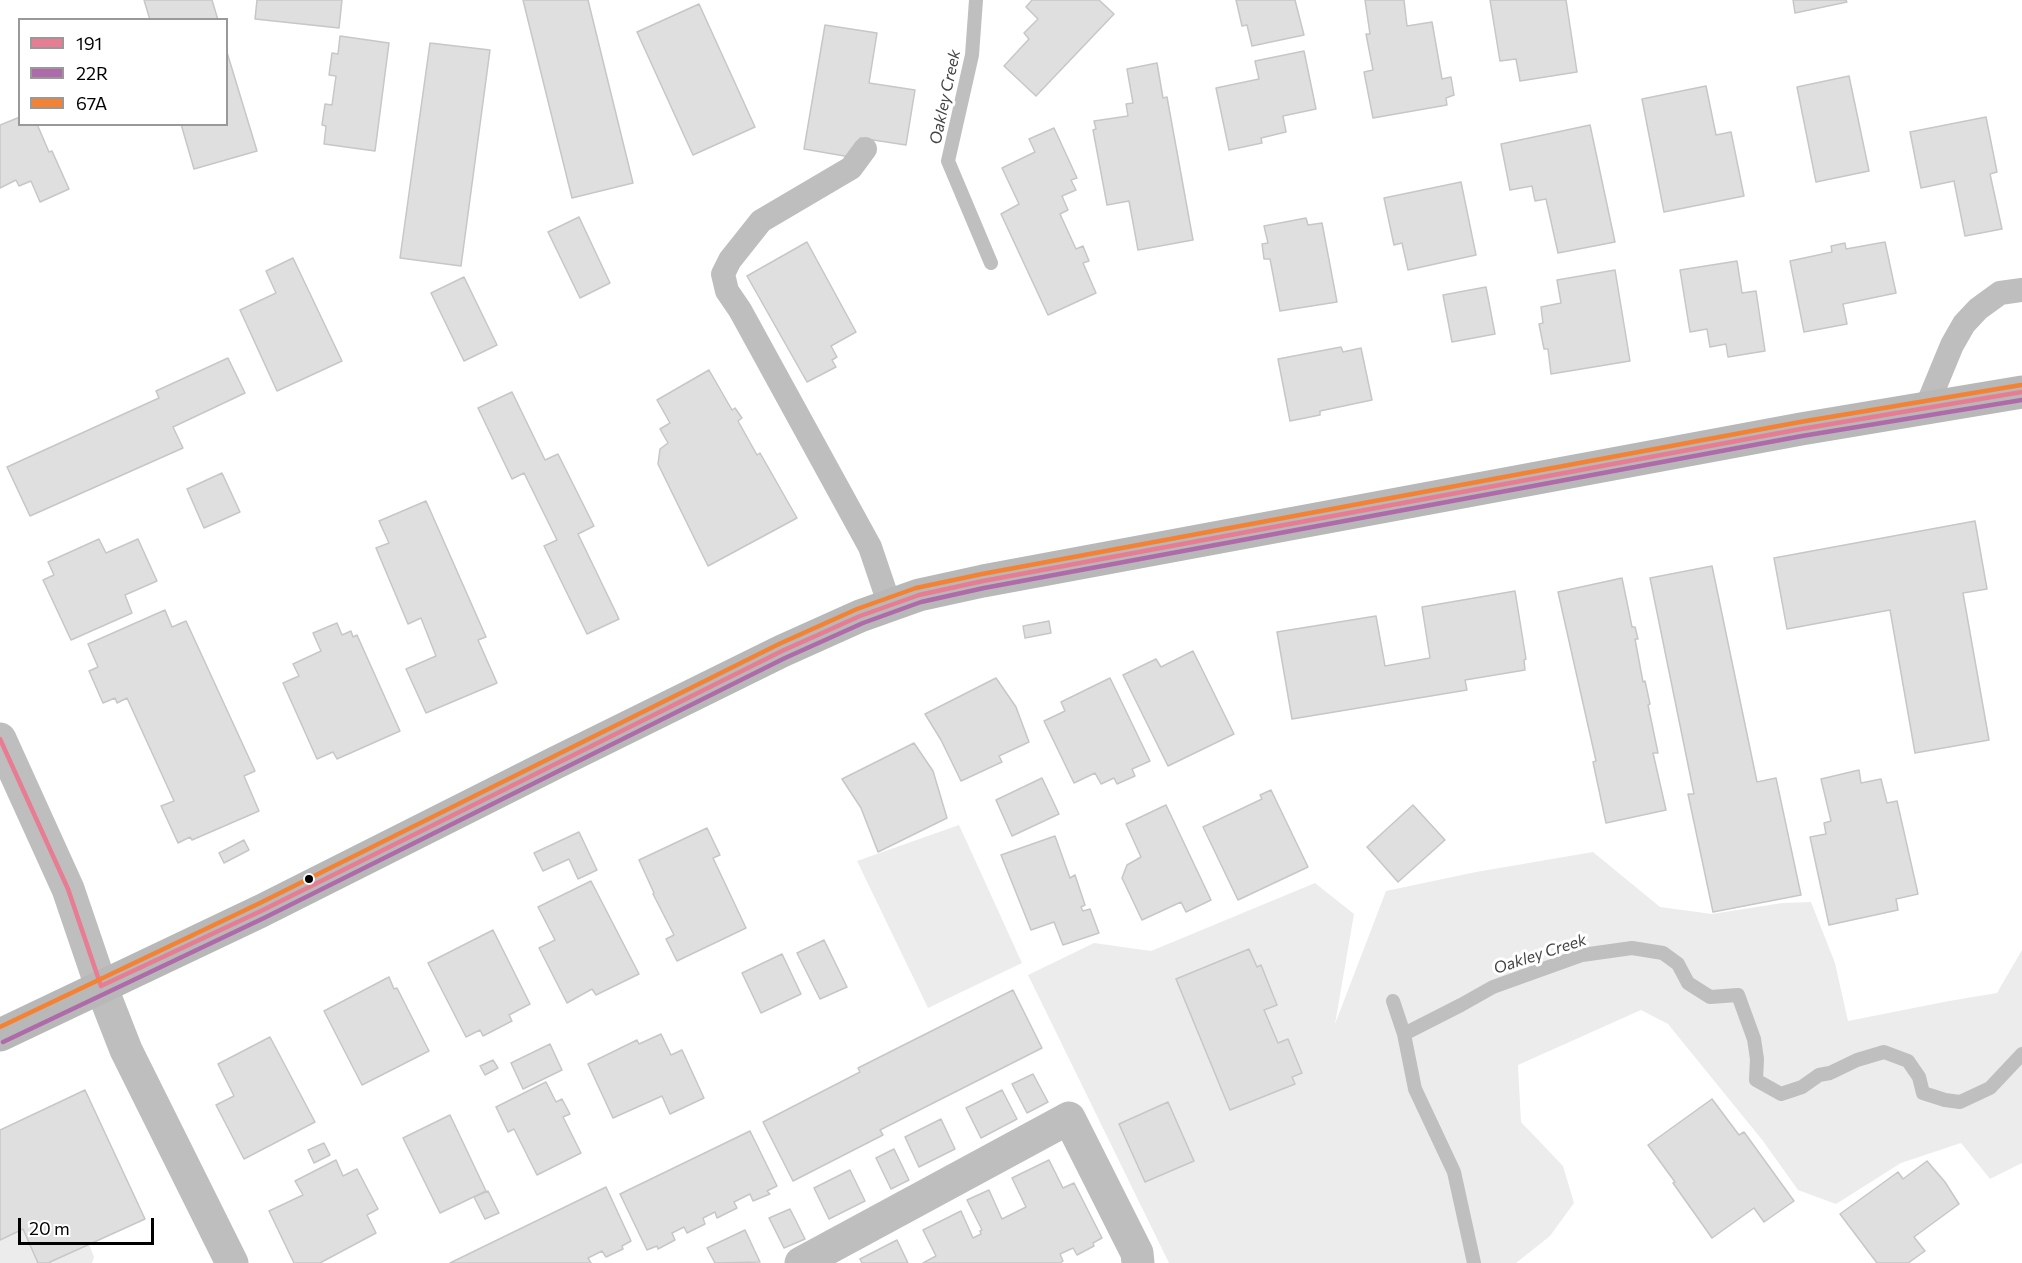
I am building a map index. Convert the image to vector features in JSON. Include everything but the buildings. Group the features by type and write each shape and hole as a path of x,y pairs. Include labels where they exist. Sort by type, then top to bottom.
{"main road":[{"path":"0,1035 261,911 782,651 860,616 919,595 994,579 1800,429 2022,392"}],"street":[{"path":"0,739 68,889 101,986 126,1050 232,1263"},
{"path":"801,1263 1069,1119 1137,1253 1138,1263"}],"lane":[{"path":"865,149 851,168 761,221 730,260 723,274 727,291 740,310 870,547 890,606"},
{"path":"1926,408 1952,345 1964,324 1978,309 2000,293 2022,290"}],"shaded area":[{"path":"959,825 1022,963 928,1008 857,861"},
{"path":"1593,852 1660,907 1712,914 1782,903 1811,902 1835,963 1848,1021 1997,993 2022,950 2022,1163 1990,1179 1961,1143 1901,1163 1836,1204 1798,1190 1763,1141 1668,1024 1641,1010 1518,1065 1521,1122 1563,1166 1574,1203 1550,1236 1516,1263 1169,1263 1028,975 1094,943 1151,951 1315,883 1354,914 1335,1024 1386,891 1476,872"},
{"path":"23,1229 38,1263 0,1263 0,1240"},
{"path":"89,1244 94,1257 92,1263 48,1263"}],"waterway":[{"name":"Oakley Creek","path":"976,0 972,55 948,161 991,263"},
{"name":"Oakley Creek","path":"1404,1034 1493,987 1582,955 1632,948 1663,953 1678,964 1688,983 1710,997 1738,995 1754,1039 1757,1059 1756,1080 1781,1094 1802,1087 1819,1075 1884,1052 1908,1061 1919,1077 1923,1093 1960,1102 1990,1088 2022,1054"},
{"name":"Oakley Creek","path":"1393,1001 1404,1034 1415,1089 1454,1172 1474,1263"}],"transit line":[{"name":"67A","path":"0,1027 258,904 779,644 857,609 916,588 1800,422 2021,385"},
{"name":"191","path":"0,739 68,889 101,986 261,911 782,651 860,616 919,595 983,581 1801,429 2022,392"},
{"name":"22R","path":"3,1042 264,918 785,658 863,623 921,602 984,588 1802,436 2022,400"}]}
